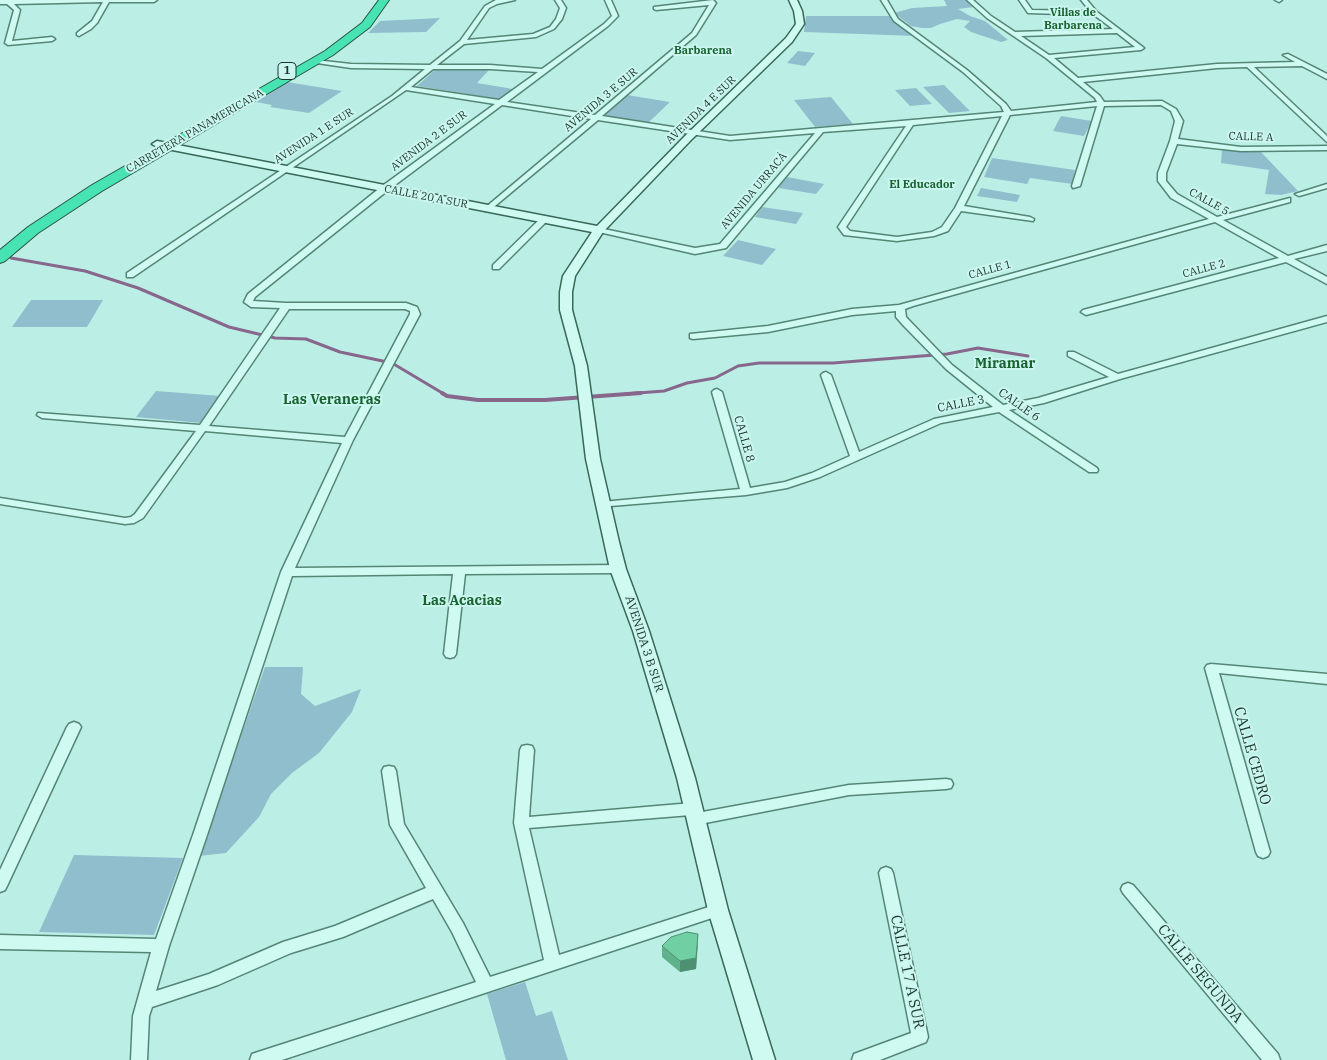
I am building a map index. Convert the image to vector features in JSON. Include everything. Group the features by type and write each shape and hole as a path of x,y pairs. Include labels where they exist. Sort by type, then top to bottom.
{"highway":[{"name":"CARRETERA PANAMERICANA","path":"0,258 19,240 96,188 163,145 319,52 350,28 372,0"},
{"path":"372,18 377,0"},
{"name":"CARRETERA PANAMERICANA","path":"0,243 49,208 317,61 350,39 372,18 384,0"}],"street":[{"path":"79,34 95,22 107,0"},
{"path":"0,2 154,0"},
{"name":"AVENIDA 1 E SUR","path":"130,275 405,88 462,42 487,7 496,2 512,0"},
{"path":"462,42 534,36 552,28 560,19 563,8 558,0"},
{"name":"AVENIDA 2 E SUR","path":"286,306 254,305 248,302 251,296 384,189 615,16 608,0"},
{"name":"AVENIDA 4 E SUR","path":"599,230 692,134 789,40 800,24 798,11 793,0"},
{"path":"884,0 896,20 965,71 1004,105 1008,112"},
{"path":"970,0 1048,57 1098,97 1101,104 1076,186"},
{"path":"1022,0 1030,12 1095,14"},
{"path":"1048,57 1140,48 1095,14 1084,0"},
{"path":"9,2 17,10 8,43 52,39"},
{"path":"656,8 711,2"},
{"name":"AVENIDA 3 E SUR","path":"489,209 694,34 711,2"},
{"path":"1015,34 1117,31"},
{"path":"1286,54 1327,77"},
{"path":"317,61 351,66 490,67 545,70"},
{"path":"1078,80 1217,66 1250,67 1303,64"},
{"path":"1250,67 1327,140"},
{"path":"405,88 692,134 730,138 911,123 1101,104"},
{"name":"CALLE 5","path":"1101,104 1162,103 1174,110 1178,121 1174,141 1162,173 1162,180 1167,189 1174,196 1327,281"},
{"path":"911,123 844,225 844,231 851,234 897,239 934,234 945,229 959,208 1008,112"},
{"name":"AVENIDA URRACÁ","path":"695,251 711,250 723,246 821,130"},
{"name":"CALLE A","path":"1174,141 1241,149 1327,148"},
{"name":"CALLE 20 A SUR","path":"163,145 283,170 599,230 695,251"},
{"path":"1300,194 1327,186"},
{"name":"CALLE 1","path":"693,336 768,329 852,312 901,308 1287,200"},
{"path":"959,208 1030,219"},
{"path":"496,266 544,220"},
{"name":"AVENIDA 3 B SUR","path":"599,230 569,276 566,292 566,310 581,366 593,459 602,505 618,569 641,630 683,768 718,910 764,1060"},
{"name":"CALLE 2","path":"1086,312 1327,248"},
{"path":"0,501 125,521 134,520 139,516 202,429 286,306 406,306 414,309 415,314 348,440 287,572 200,835 160,946 140,1016 139,1060"},
{"name":"CALLE 6","path":"901,308 901,316 906,323 941,359 1001,409 1093,470"},
{"name":"CALLE 3","path":"602,505 746,492 786,485 816,474 938,421 1040,401 1117,377 1327,319"},
{"path":"1071,354 1117,377"},
{"path":"826,375 856,457"},
{"name":"CALLE 8","path":"717,392 746,492"},
{"path":"42,415 348,440"},
{"path":"287,572 618,569"},
{"path":"450,654 459,571"},
{"name":"CALLE CEDRO","path":"1263,852 1211,668 1327,679"},
{"path":"0,886 74,727"},
{"path":"527,750 522,823 553,963"},
{"path":"388,771 396,825 458,928 486,986"},
{"path":"522,823 693,814 849,790 946,784"},
{"name":"CALLE 17 A SUR","path":"860,1060 920,1037 886,873"},
{"name":"CALLE SEGUNDA","path":"1128,889 1272,1060"},
{"path":"144,1002 212,980 288,947 338,932 435,891"},
{"path":"258,1060 718,910"},
{"path":"0,942 160,946"}],"shaded area":[{"path":"944,0 966,0 974,7 958,9 970,16 985,21 1008,40 1001,42 971,32 964,27 970,21 957,19 931,28 922,28 911,26 894,13 912,8 947,6"},
{"path":"806,16 892,16 894,22 916,36 804,32"},
{"path":"440,18 426,32 368,33 380,21"},
{"path":"798,51 815,53 805,66 787,63"},
{"path":"437,68 489,70 477,83 513,89 499,99 417,86"},
{"path":"287,82 342,91 309,113 270,107 272,105 256,102"},
{"path":"944,85 970,111 949,113 923,87"},
{"path":"916,88 932,104 910,106 895,90"},
{"path":"627,95 670,102 648,123 604,116"},
{"path":"831,97 853,124 815,127 794,100"},
{"path":"1061,116 1092,121 1084,136 1053,131"},
{"path":"1222,149 1261,152 1298,191 1281,195 1265,194 1269,170 1221,163"},
{"name":"El Educador","path":"992,158 1075,170 1072,184 1030,178 1027,184 984,177"},
{"path":"787,177 824,184 816,194 778,188"},
{"path":"981,188 1020,195 1017,202 977,196"},
{"path":"762,207 803,213 796,224 755,217"},
{"path":"738,240 776,249 762,265 723,256"},
{"path":"31,300 103,300 87,327 12,327"},
{"path":"156,391 221,396 202,423 136,417"},
{"path":"265,667 303,667 301,694 315,706 361,689 352,712 319,753 292,773 271,794 259,817 226,853 199,856"},
{"path":"74,855 183,858 154,935 39,932"},
{"path":"525,982 536,1016 552,1011 568,1060 506,1060 487,994"}],"building":[{"path":"687,932 698,934 696,958 680,961 662,946 671,937"}],"waterway":[{"path":"11,258 85,271 138,288 229,327 275,338 306,339 340,352 392,363 444,394"},
{"path":"625,394 664,391 687,383 715,378 738,366 759,363 833,363 947,354 978,348 1028,356"},
{"path":"442,393 447,396 478,400 545,400 641,393"}],"district":[{"name":"Villas de Barbarena","path":"1073,19"},
{"name":"Barbarena","path":"703,51"},
{"name":"El Educador","path":"922,185"},
{"name":"Miramar","path":"1005,364"},
{"name":"Las Veraneras","path":"332,400"},
{"name":"Las Acacias","path":"462,601"}]}
